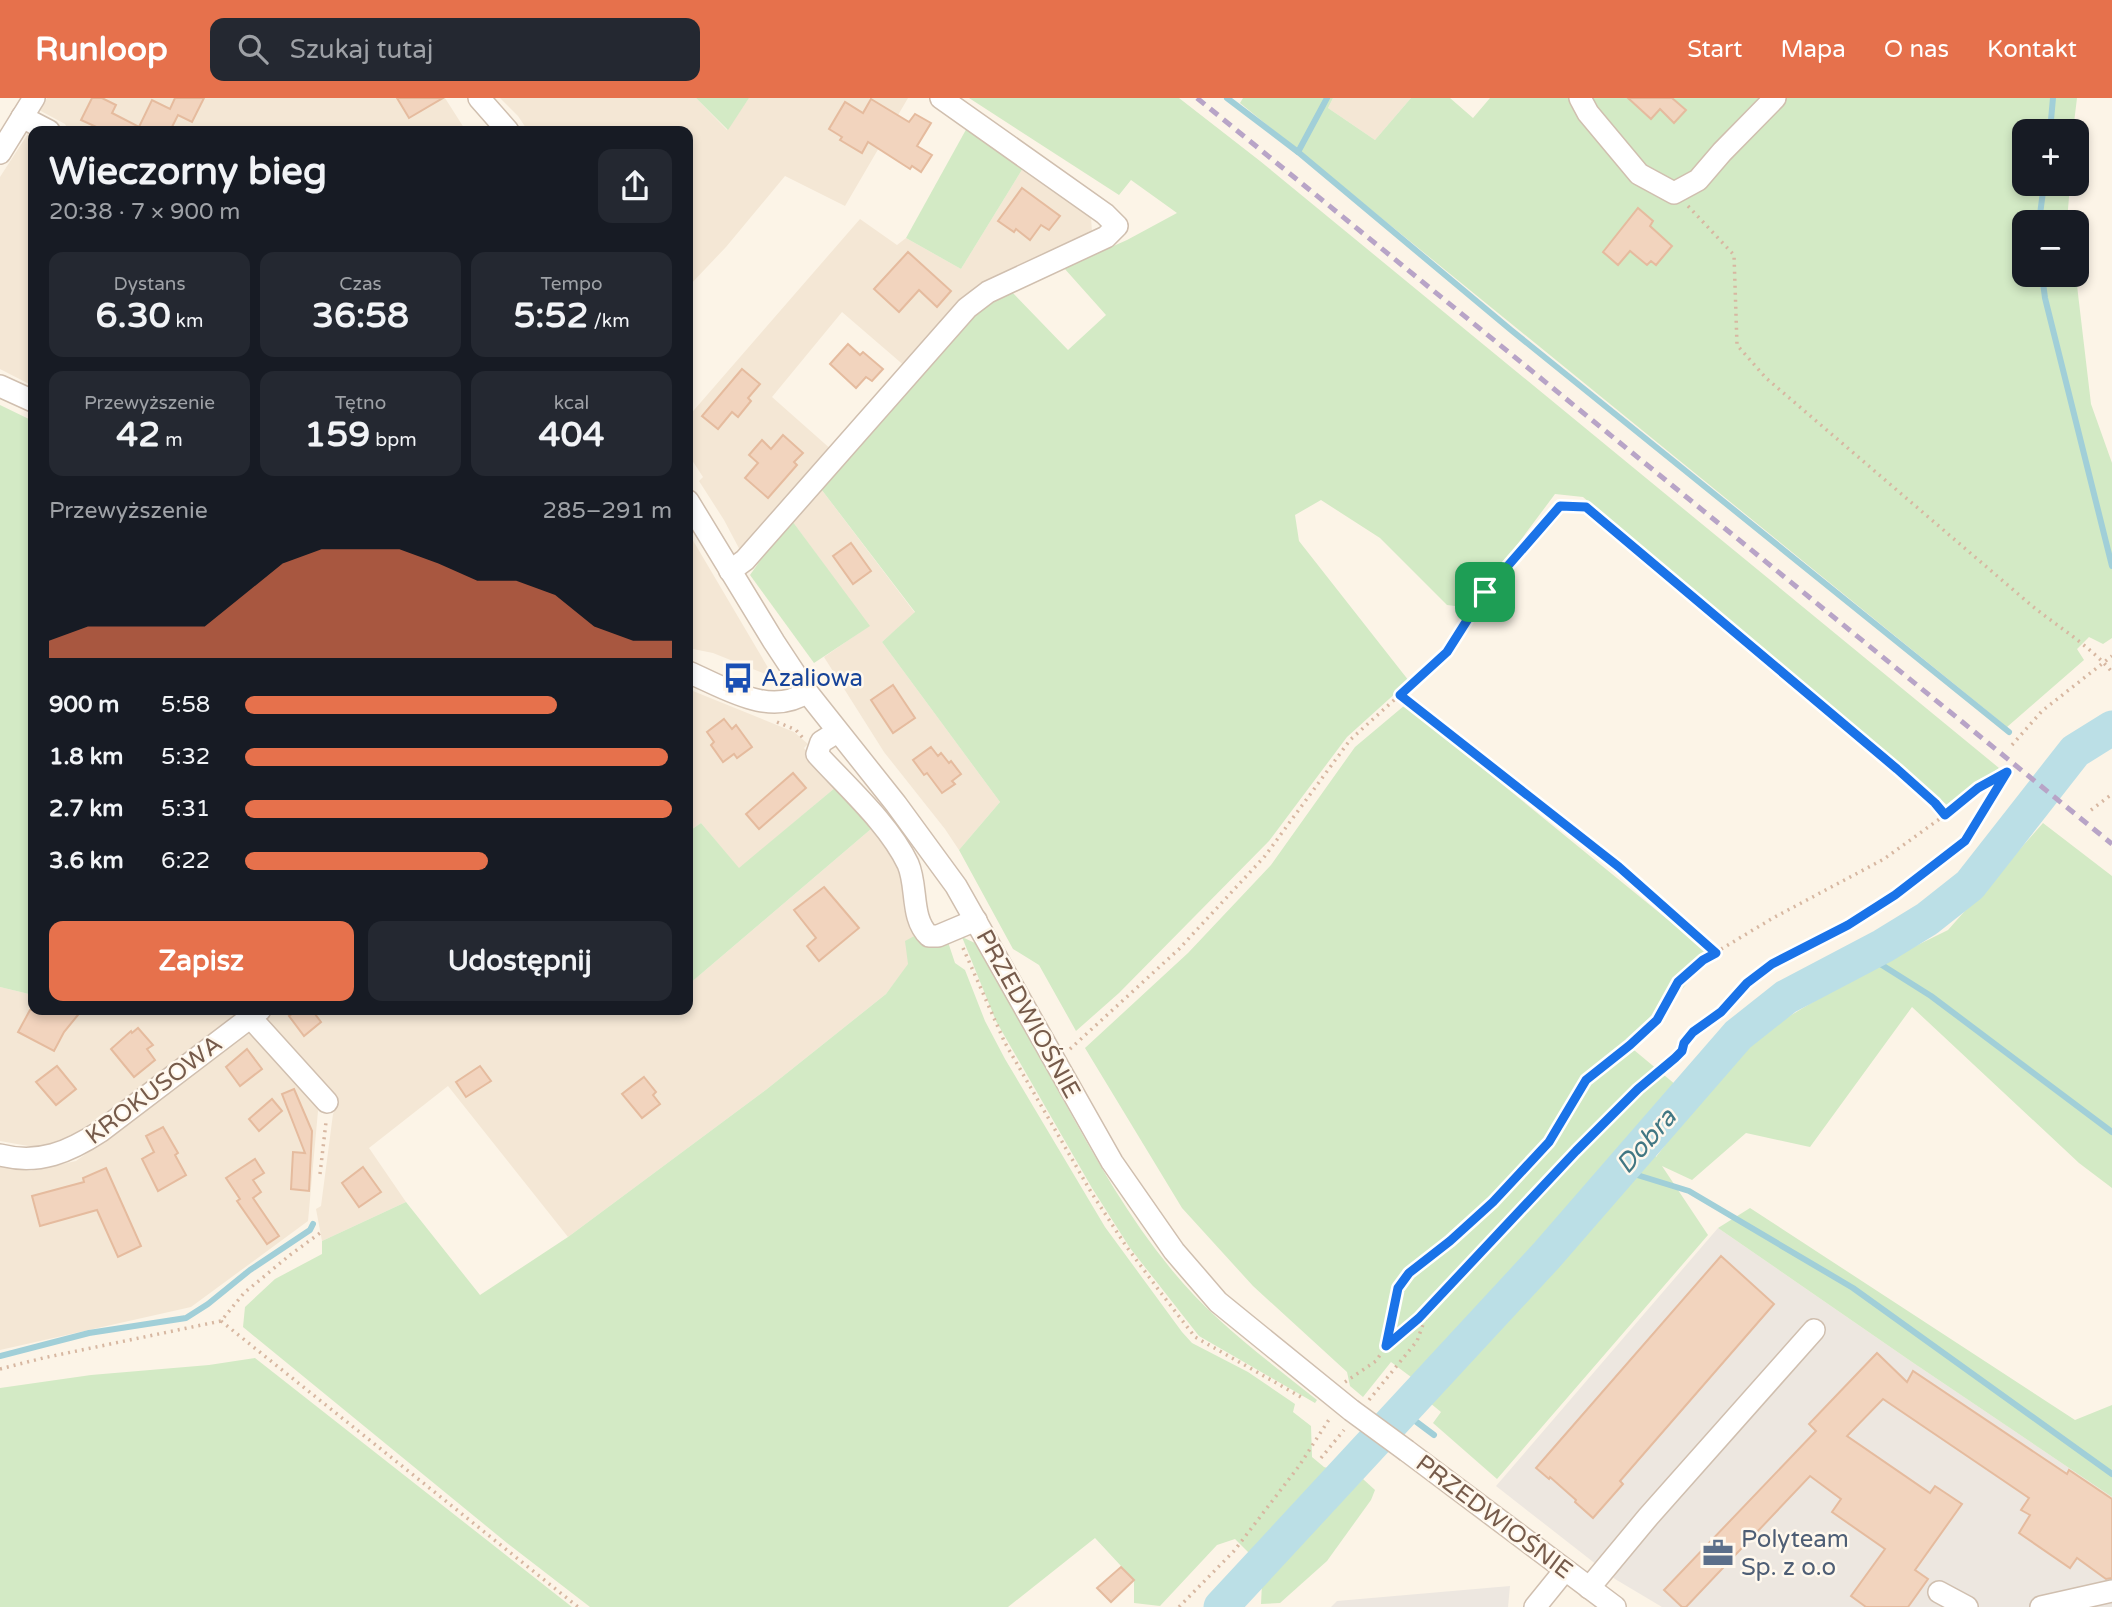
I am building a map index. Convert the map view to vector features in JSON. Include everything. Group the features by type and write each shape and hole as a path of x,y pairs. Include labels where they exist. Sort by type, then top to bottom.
{"street":[{"path":"0,153 34,98"},
{"path":"479,98 504,126"},
{"path":"730,570 745,560 967,308 988,292 1106,237 1117,226 1105,214 942,98"},
{"path":"1580,98 1588,113 1639,174 1674,193 1698,180 1775,98"},
{"path":"22,117 39,126"},
{"path":"0,386 28,399"},
{"path":"693,508 807,692 800,697 781,702 761,702 693,674"},
{"name":"PRZEDWIOŚNIE","path":"807,692 943,866 1112,1162 1174,1251 1218,1302 1407,1451 1612,1606"},
{"path":"837,732 821,743 817,754 870,812 907,862 913,877 918,918 923,930 929,936 938,936 976,920"},
{"name":"KROKUSOWA","path":"0,1155 25,1159 44,1158 80,1145 254,1015"},
{"path":"256,1015 327,1102"},
{"path":"1589,1588 1814,1330"},
{"path":"1535,1607 1565,1570"},
{"path":"2041,1607 2112,1591"},
{"path":"1940,1592 1967,1607"}],"path":[{"path":"1674,193 1734,255 1737,345 1766,378 2031,605 2083,643 2112,672"},
{"path":"1055,1062 1188,940 1265,856 1350,740 1447,652 1485,592 1560,506 1586,507 1897,769 1945,815"},
{"path":"2012,745 2042,711 2112,656"},
{"path":"1400,695 1619,867 1716,953"},
{"path":"1321,1458 1386,1346 1430,1306 1638,1089 1682,1051 1684,1043 1693,1032 1721,1012 1747,983 1772,964 1848,925 1895,895 1965,841 2007,772 1978,788 1884,859 1773,918 1703,960 1678,982 1657,1020 1586,1080 1549,1142 1493,1202 1409,1273 1398,1288 1386,1346"},
{"path":"2091,810 2112,794"},
{"path":"320,1174 327,1102"},
{"path":"0,1369 222,1321 244,1293 320,1233"},
{"path":"1179,1607 1234,1551 1299,1466 1332,1414 1350,1405 1418,1341 1430,1306"},
{"path":"222,1321 578,1607"}],"shaded area":[{"path":"47,98 445,98 463,126 66,126 39,110"},
{"path":"500,98 696,98 727,130 749,98 908,98 845,206 785,176 693,282 693,126 525,126"},
{"path":"1333,98 1411,98 1375,140 1328,108"},
{"path":"28,134 28,383 0,369 0,177"},
{"path":"1023,168 1091,217 1092,232 907,368 842,312 772,397 833,451 742,554 699,481 703,477 693,462 693,411 860,219 897,245 906,238 961,269"},
{"path":"818,485 915,613 882,642 1000,802 959,850 884,752 824,657 869,626 790,518"},
{"path":"693,540 770,671 770,676 713,653 693,649"},
{"path":"693,691 794,732 808,744 804,748 836,787 739,869 701,823 693,829"},
{"path":"871,829 898,863 904,910 920,933 909,964 886,994 767,1089 568,1237 448,1086 369,1148 406,1202 322,1241 316,1209 321,1206 333,1114 338,1104 261,1020 268,1015 693,1015 693,981"},
{"path":"0,987 28,994 28,1015 241,1015 75,1134 53,1144 34,1147 0,1141"},
{"path":"252,1027 314,1095 318,1111 308,1221 191,1307 0,1350 0,1167 31,1171 76,1161"},
{"path":"1718,1228 2112,1497 2112,1607 1662,1607 1615,1579 1496,1486"},
{"path":"1510,1586 1508,1607 1331,1607 1337,1601"}],"green space":[{"path":"696,98 749,98 728,130"},
{"path":"969,98 1179,98 1260,161 1999,768 1947,805 1583,497 1555,494 1470,608 1447,605 1380,538 1321,500 1295,515 1299,541 1409,681 1347,737 1269,841 1119,993 1076,1031 1039,965 1013,949 959,850 1000,802 882,642 915,612 818,485 981,305 1011,291 1068,350 1106,315 1064,268 1127,240 1177,213 1131,180 1119,195"},
{"path":"1243,98 1333,98 1328,108 1375,140 1411,98 1450,98 1473,118 1490,98 2077,98 2074,119 2012,119 2012,196 2069,196 2068,210 2012,210 2012,287 2077,287 2091,404 2112,463 2112,638 2103,644 2089,637 2077,649 2084,660 2007,727 1240,103"},
{"path":"968,126 1023,168 961,269 906,238"},
{"path":"0,405 28,419 28,994 0,987"},
{"path":"790,518 870,626 814,663 750,575"},
{"path":"1405,705 1710,954 1634,1050 1676,1085 1640,1130 1656,1157 1741,1045 1865,971 1948,930 2043,823 2112,876 2112,1188 2079,1163 1912,1007 1810,1147 1746,1133 1692,1180 1662,1166 1708,1235 1497,1479 1433,1423 1441,1412 1424,1398 1512,1299 1499,1288 1415,1380 1391,1362 1363,1397 1350,1386 1347,1372 1253,1286 1182,1208 1085,1048 1188,953 1271,865 1355,747"},
{"path":"836,787 871,829 693,981 693,829 701,823 739,868"},
{"path":"920,933 948,942 955,963 965,970 985,1021 1005,1059 1105,1227 1182,1332 1192,1343 1248,1372 1295,1404 1293,1412 1311,1426 1312,1457 1324,1467 1334,1470 1253,1557 1235,1539 1217,1545 1160,1606 1134,1603 1134,1580 1095,1538 1008,1607 590,1607 507,1543 243,1327 245,1307 275,1279 322,1254 322,1241 406,1202 480,1295 568,1237 767,1089 886,994 908,964 905,941"},
{"path":"962,937 975,943 980,950 1102,1168 1156,1250 1204,1305 1317,1400 1315,1403 1199,1336 1130,1248 1092,1188 996,1021"},
{"path":"1750,1208 2075,1420 2112,1405 2112,1497 1718,1228"},
{"path":"255,1358 572,1607 0,1607 0,1388 91,1375 209,1365"},
{"path":"1363,1479 1375,1490 1371,1500 1327,1561 1280,1603 1261,1604 1262,1583"}],"building":[{"path":"92,98 102,98 116,105 112,113 137,126 94,126 81,120"},
{"path":"175,98 204,98 192,122 178,115 172,126 139,126 152,100 170,109"},
{"path":"397,98 443,98 409,118"},
{"path":"1628,98 1672,98 1686,110 1674,123 1660,109 1651,119"},
{"path":"871,99 909,122 915,114 931,123 917,146 932,155 921,172 912,166 910,169 868,142 862,153 840,140 842,137 829,129 845,102 863,113"},
{"path":"1022,188 1060,216 1049,230 1041,225 1030,240 1016,229 1014,232 998,221"},
{"path":"1638,208 1653,221 1650,226 1672,246 1656,265 1651,261 1647,265 1630,251 1618,265 1603,252"},
{"path":"908,252 951,291 937,307 919,290 899,312 874,289"},
{"path":"848,344 860,355 863,352 883,369 872,381 866,377 856,388 830,364"},
{"path":"742,369 760,384 748,398 751,401 738,417 732,412 718,429 702,416"},
{"path":"783,435 803,453 794,462 797,465 768,498 745,478 758,463 749,455 762,440 771,449"},
{"path":"851,543 871,571 853,584 833,556"},
{"path":"893,685 915,718 893,733 871,700"},
{"path":"724,719 732,729 736,725 752,747 737,758 734,754 723,762 711,745 714,742 707,732"},
{"path":"931,747 938,756 941,753 949,763 951,761 961,774 952,781 955,784 942,793 913,760"},
{"path":"793,773 806,788 759,829 746,814"},
{"path":"824,887 859,928 819,961 807,946 816,938 794,910"},
{"path":"28,1014 78,1015 64,1032 54,1051 18,1032"},
{"path":"316,1015 321,1022 304,1036 289,1016"},
{"path":"138,1028 153,1045 147,1049 155,1060 134,1077 111,1049"},
{"path":"247,1049 262,1069 240,1086 226,1067"},
{"path":"57,1066 76,1089 56,1105 36,1082"},
{"path":"480,1066 491,1081 466,1097 456,1082"},
{"path":"644,1077 656,1092 653,1095 660,1104 642,1118 622,1094"},
{"path":"294,1089 312,1131 309,1191 291,1189 293,1152 305,1153 282,1094"},
{"path":"272,1099 282,1111 259,1131 249,1119"},
{"path":"163,1127 178,1153 175,1155 186,1175 158,1191 142,1159 154,1152 146,1136"},
{"path":"255,1159 264,1173 253,1180 261,1192 253,1198 279,1236 267,1244 237,1201 240,1199 226,1178"},
{"path":"363,1167 381,1192 359,1207 342,1183"},
{"path":"106,1168 141,1246 118,1257 97,1210 40,1226 32,1196 84,1182 83,1178"},
{"path":"1721,1256 1774,1304 1620,1481 1623,1484 1593,1518 1550,1477 1549,1479 1536,1468"},
{"path":"1877,1353 1907,1382 1913,1371 2067,1474 2069,1470 2112,1499 2112,1578 2106,1579 2077,1558 2070,1568 2019,1533 2030,1515 2021,1510 2029,1498 1883,1399 1847,1436 1930,1493 1935,1486 1962,1504 1915,1570 1928,1579 1908,1607 1866,1607 1851,1596 1885,1549 1832,1512 1841,1499 1810,1476 1686,1607 1682,1607 1664,1590 1816,1431 1809,1424"},
{"path":"1121,1567 1134,1580 1111,1602 1097,1588"}],"waterway":[{"path":"1227,98 1298,152 1511,330 2009,732"},
{"path":"1298,152 1327,98"},
{"path":"2051,119 2053,98"},
{"path":"2041,210 2042,196"},
{"path":"2044,287 2112,566"},
{"name":"Dobra","path":"1221,1607 1546,1256 1738,1035 1786,997 1883,946 1927,919 1970,885 2075,751 2112,728"},
{"path":"1866,955 1931,996 2112,1132"},
{"path":"1621,1170 1689,1191 1853,1288 2112,1474"},
{"path":"0,1356 89,1333 186,1318 250,1270 310,1230 313,1224"},
{"path":"1402,1411 1434,1435"}],"railway":[{"path":"1197,98 2112,844"}],"place":[{"name":"Azaliowa","path":"738,678"},
{"name":"Polyteam Sp. z o.o","path":"1718,1553"}],"route":[{"path":"1560,506 1586,507 1897,769 1945,815 1978,788 2007,772 1965,841 1895,895 1848,925 1772,964 1747,983 1721,1012 1693,1032 1684,1043 1682,1051 1638,1089 1419,1318 1386,1346 1398,1288 1409,1273 1493,1202 1549,1142 1586,1080 1657,1020 1678,982 1703,960 1716,953 1619,867 1400,695 1447,652 1485,592 1560,506"}]}
